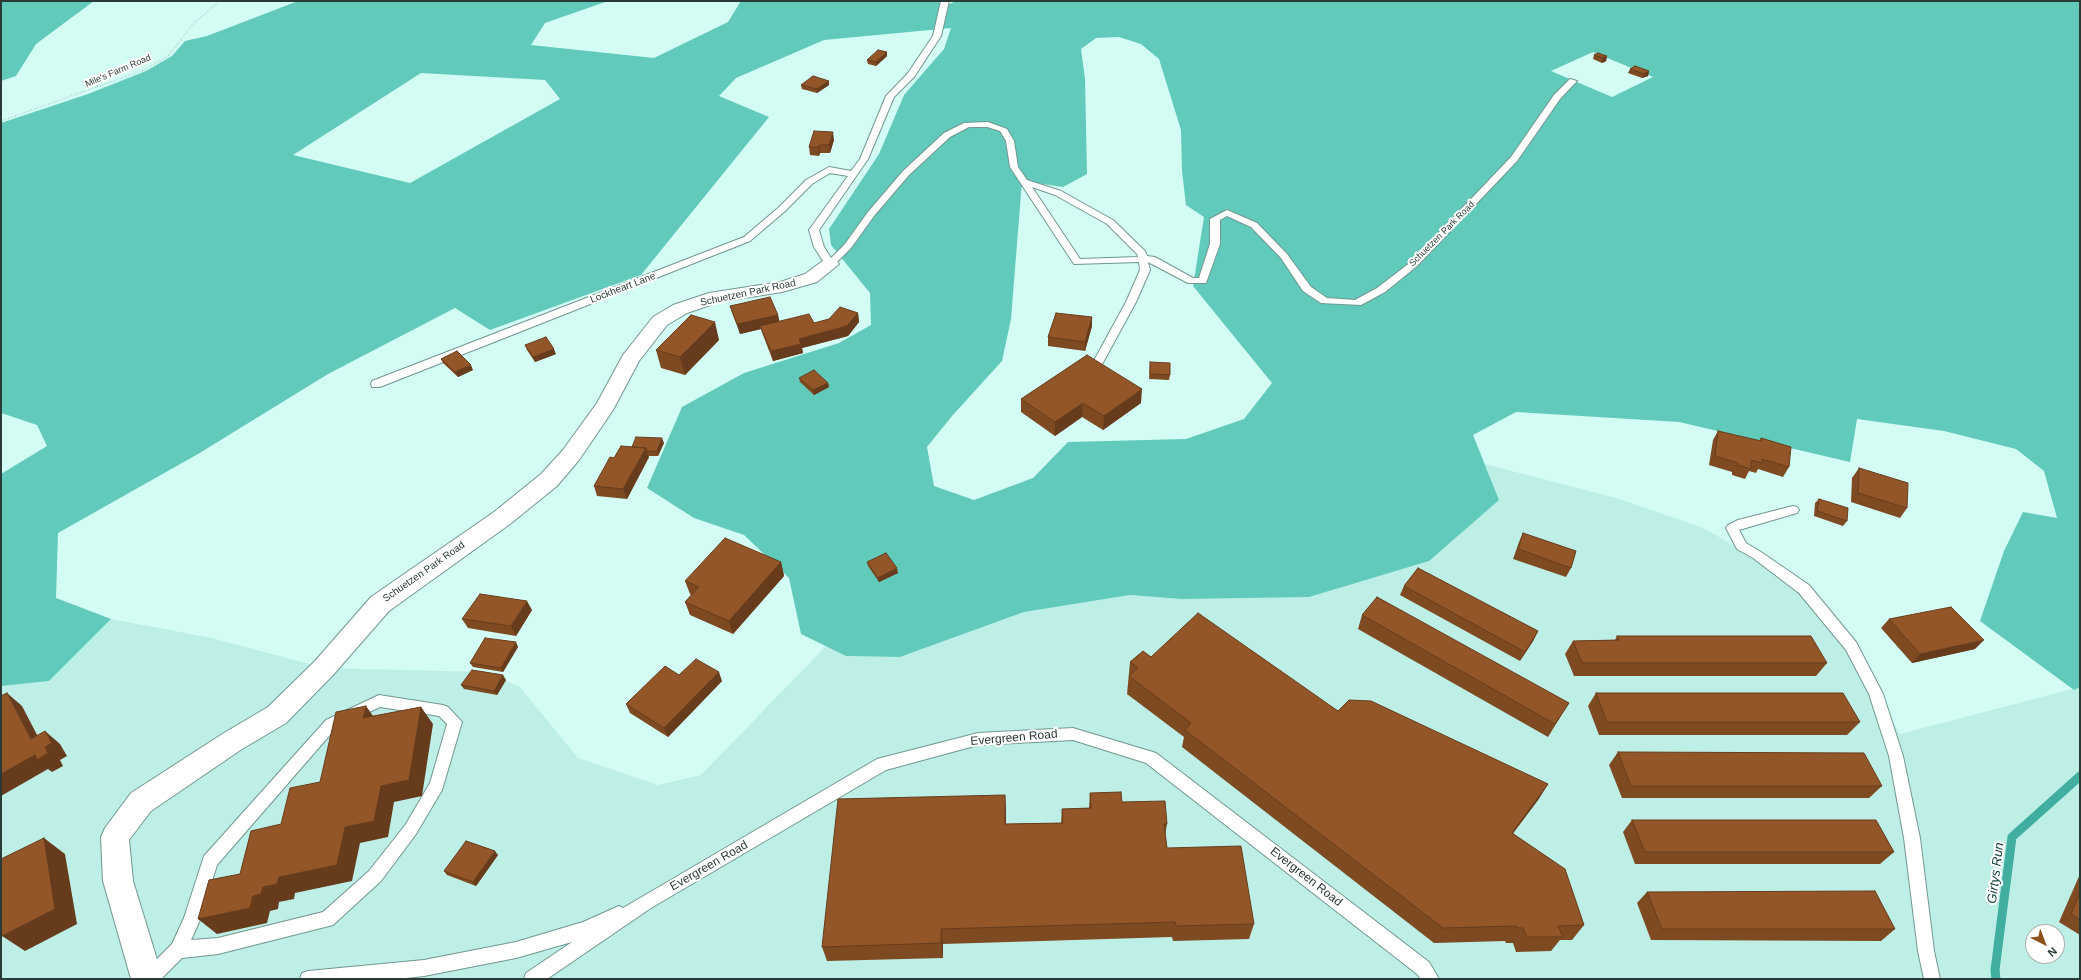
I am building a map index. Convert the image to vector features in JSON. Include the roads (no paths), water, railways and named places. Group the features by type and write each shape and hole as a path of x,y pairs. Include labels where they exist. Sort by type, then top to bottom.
{"street":[{"name":"Schuetzen Park Road","path":"148,979 118,881 115,838 141,802 233,741 277,715 324,668 380,604 502,518 549,480 571,455 606,405 630,359 660,321 680,309 716,297 782,287 811,278 830,264"}],"lane":[{"path":"830,264 819,247 814,230 864,159 890,96 911,75 929,50 936,36 945,1"},
{"name":"Schuetzen Park Road","path":"830,264 848,246 871,214 906,173 947,135 967,125 988,124 1003,129 1010,141 1014,167 1077,262 1152,259 1191,281 1203,282 1215,244 1215,219 1227,213 1254,225 1284,256 1307,289 1325,301 1357,303 1381,290 1414,264 1514,159 1557,97 1573,81"},
{"name":"Lockheart Lane","path":"376,384 741,241 747,238 781,210 809,182 829,170 852,174"},
{"path":"1022,181 1058,193 1110,222 1142,253 1145,270 1137,289 1096,366"},
{"path":"1794,510 1742,523 1732,528 1741,546 1757,555 1804,589 1851,646 1876,694 1898,763 1912,838 1926,951 1932,979"},
{"path":"148,979 178,950 192,920 210,861 331,724 379,700 443,711 455,722 437,785 411,829 375,876 327,919 218,946 178,950"},
{"name":"Evergreen Road","path":"532,979 645,902 882,764 978,739 1073,734 1151,758 1423,968 1431,979"},
{"path":"308,979 424,968 516,950 585,930 645,902"}],"waterway":[{"name":"Girtys Run","path":"1996,979 1995,970 2012,837 2080,776"}]}
